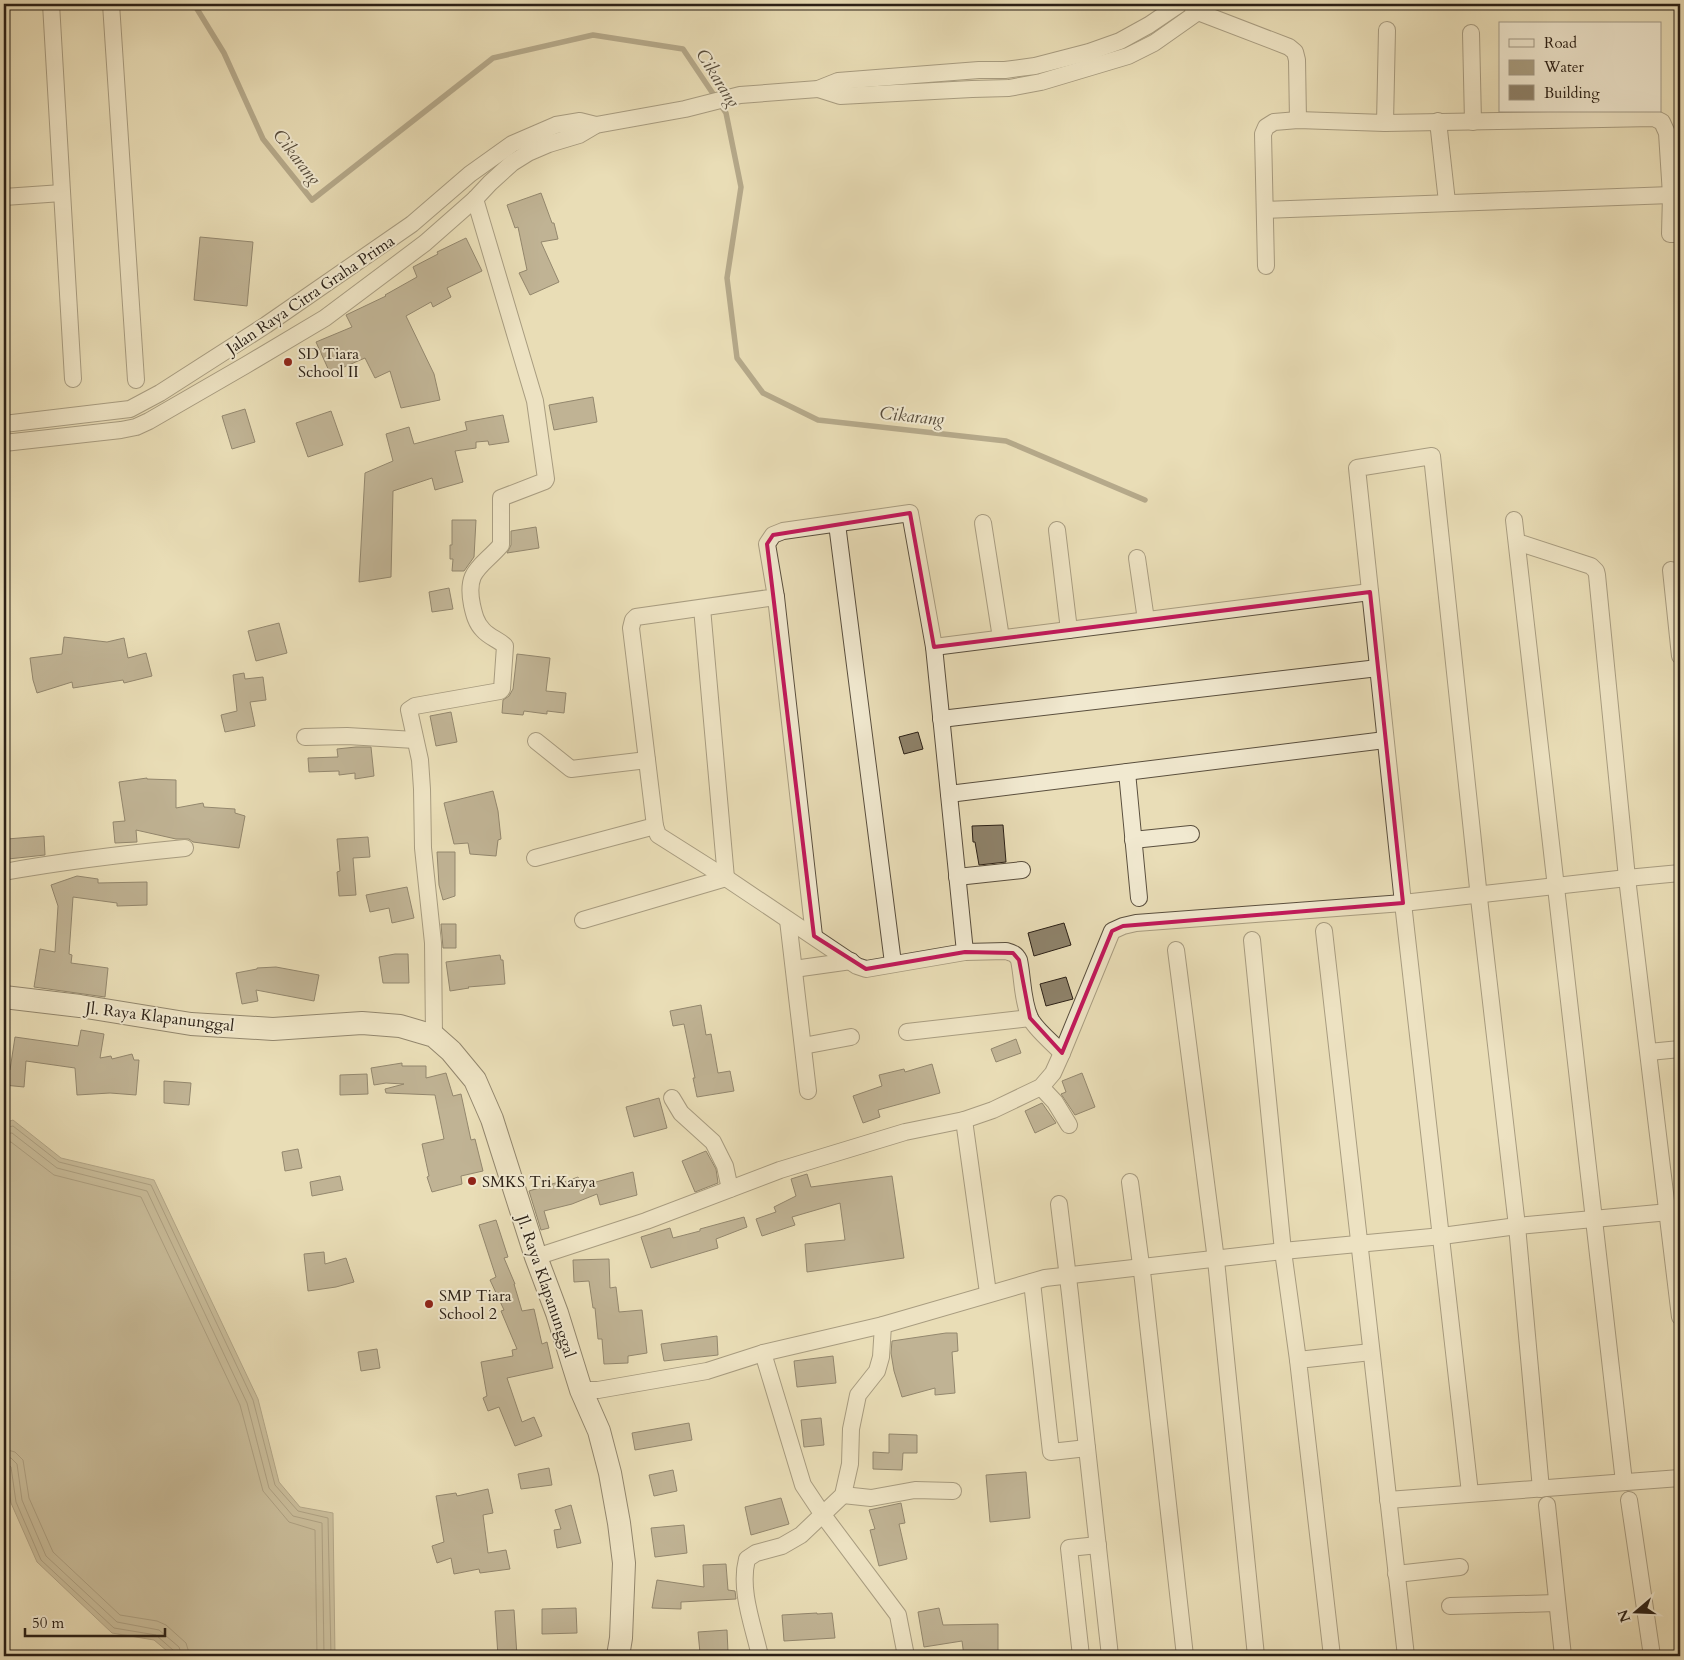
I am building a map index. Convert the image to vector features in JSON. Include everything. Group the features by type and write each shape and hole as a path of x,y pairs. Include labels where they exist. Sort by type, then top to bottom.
{"street":[{"path":"51,4 73,380"},
{"path":"111,4 136,380"},
{"path":"818,89 838,80 979,70 1005,70 1035,66 1089,52 1120,41 1149,25 1180,4"},
{"path":"818,89 840,96 972,88 1009,88 1041,82 1128,56 1154,43 1196,6 1289,47 1295,52 1297,60 1298,120"},
{"path":"1385,123 1387,30"},
{"path":"1471,33 1473,122"},
{"name":"Jalan Raya Citra Graha Prima","path":"4,443 136,427 325,318 425,243 476,199 512,163 528,153 579,135 596,125 685,109 740,95 818,89"},
{"path":"1266,266 1263,134 1266,126 1274,122 1298,120 1385,123 1654,118 1662,122 1667,133 1674,141 1670,234 1680,234"},
{"name":"Jalan Raya Citra Graha Prima","path":"4,424 130,409 160,393 233,346 412,224 470,174 512,144 556,125 580,120 596,125"},
{"path":"1438,121 1447,202"},
{"path":"4,197 62,193"},
{"path":"1265,210 1671,195"},
{"path":"434,1036 434,943 423,848 420,760 409,711 412,708 500,691 502,689 505,646 484,632 475,618 471,597 472,578 477,569 501,545 501,498 546,480 535,401 476,199"},
{"path":"233,346 246,365"},
{"path":"1470,1493 1356,468 1432,456 1517,1226 1541,1489"},
{"path":"814,936 776,597 767,544 772,536 783,531 910,513 934,647 965,952"},
{"path":"1514,520 1624,1482"},
{"path":"983,523 1000,638"},
{"path":"837,524 893,964"},
{"path":"1058,530 1069,630"},
{"path":"1517,542 1591,566 1596,570 1627,878 1649,1052 1674,1211 1680,1317"},
{"path":"1137,558 1146,620"},
{"path":"1671,570 1680,656"},
{"path":"934,647 1370,592"},
{"path":"776,597 636,617 633,620 631,628 655,826 658,835 857,966 866,969 965,952 1006,951 1017,955 1024,997 1030,1018 1034,1025 1062,1053"},
{"path":"702,608 726,878"},
{"path":"941,719 1378,668"},
{"path":"305,737 347,736 415,740"},
{"path":"949,794 1385,740"},
{"path":"536,741 571,769 647,760"},
{"path":"1127,772 1139,898"},
{"path":"535,858 655,826"},
{"path":"1133,840 1190,834"},
{"path":"4,872 60,862 184,848"},
{"path":"957,877 1022,870"},
{"path":"536,1257 646,1221 780,1170 905,1132 964,1120 1006,1104 1041,1087 1053,1072 1062,1053 1112,931 1123,926 1136,923 1403,903 1680,873"},
{"path":"584,920 726,878"},
{"path":"788,920 808,1091"},
{"path":"1324,931 1406,1656"},
{"path":"1252,940 1283,1251 1298,1360 1332,1656"},
{"path":"1176,950 1216,1260 1256,1656"},
{"path":"794,969 851,961"},
{"name":"Jl. Raya Klapanunggal","path":"4,997 80,1006 192,1024 273,1029 362,1023 400,1026 434,1036 451,1051 475,1080 492,1119 536,1257 557,1313 582,1390 599,1431 610,1473 624,1563 621,1638 618,1656"},
{"path":"907,1032 1030,1018"},
{"path":"803,1046 851,1037"},
{"path":"1649,1052 1680,1048"},
{"path":"1041,1087 1055,1102 1069,1125"},
{"path":"672,1098 681,1113 713,1142 725,1166 730,1189"},
{"path":"964,1120 988,1293"},
{"path":"1130,1182 1142,1268 1185,1656"},
{"path":"1059,1204 1110,1656"},
{"path":"582,1390 598,1390 707,1371 763,1353 883,1325 1045,1278 1283,1251 1442,1236 1517,1226 1674,1211"},
{"path":"1032,1282 1051,1452 1087,1448"},
{"path":"760,1656 745,1592 744,1580 748,1559 756,1553 782,1546 801,1535 843,1495 850,1464 851,1429 858,1395 877,1371 881,1357 883,1325"},
{"path":"1298,1360 1372,1352"},
{"path":"763,1353 803,1485 822,1515 898,1615 906,1656"},
{"path":"1388,1500 1680,1478"},
{"path":"843,1495 871,1498 910,1491 952,1491"},
{"path":"1628,1500 1652,1656"},
{"path":"1547,1505 1563,1656"},
{"path":"1081,1656 1069,1548 1098,1545"},
{"path":"1396,1574 1460,1567"},
{"path":"1450,1606 1557,1603"}],"highlighted area":[{"path":"910,513 934,647 1370,592 1403,903 1123,926 1112,931 1062,1053 1030,1018 1019,960 1013,953 965,952 866,969 814,936 767,544 773,535"}],"water":[{"path":"13,1120 61,1158 154,1180 258,1399 279,1482 300,1507 333,1513 335,1656 173,1656 154,1640 112,1633 37,1562 11,1503 4,1451 4,1123"}],"building":[{"path":"541,193 552,223 554,223 558,239 541,242 559,282 530,295 519,273 527,270 518,227 515,228 507,205"},
{"path":"200,237 253,242 247,306 194,300"},
{"path":"466,238 482,271 447,288 451,297 433,307 431,302 406,316 434,374 440,400 401,408 390,371 375,378 365,358 330,373 316,342 352,327 346,315 386,296 417,277 413,267 438,254 437,252"},
{"path":"593,397 597,422 554,430 549,405"},
{"path":"245,409 255,442 232,449 222,416"},
{"path":"331,411 343,445 308,457 296,423"},
{"path":"503,415 509,442 489,445 488,441 476,442 476,448 455,451 463,482 435,490 432,478 393,491 391,577 359,582 365,473 393,461 386,434 409,427 414,444 467,430 465,422"},
{"path":"452,520 476,520 474,557 464,571 452,571 453,559 450,559 450,545 452,545"},
{"path":"536,527 539,548 507,553 511,545 511,531"},
{"path":"449,588 453,609 432,612 429,592"},
{"path":"279,623 287,653 256,661 248,631"},
{"path":"64,637 107,642 124,638 128,658 146,653 152,676 124,683 123,680 73,688 72,682 37,693 30,658 62,654"},
{"path":"517,654 550,658 546,691 566,693 564,713 547,711 547,714 524,711 523,715 502,713 503,700 509,696 513,689"},
{"path":"244,673 245,679 263,677 266,700 250,702 255,726 225,732 221,715 237,711 233,675"},
{"path":"451,712 457,742 436,746 430,716"},
{"path":"918,732 923,749 904,754 899,737"},
{"path":"371,747 374,776 355,779 355,773 339,775 339,771 309,772 308,758 338,757 337,749"},
{"path":"147,778 176,780 176,808 203,803 204,807 235,809 235,813 245,816 239,848 193,842 189,839 176,839 136,830 137,842 115,843 113,822 125,821 119,782"},
{"path":"493,791 498,811 501,839 498,840 496,856 470,854 468,843 454,844 444,803"},
{"path":"1003,825 1006,862 979,865 975,842 973,842 972,826"},
{"path":"44,836 45,855 8,859 7,839"},
{"path":"368,837 370,857 353,858 356,895 339,896 337,872 340,871 337,839"},
{"path":"437,852 455,852 455,896 443,900 439,885"},
{"path":"77,876 98,879 98,883 147,882 147,905 117,906 117,903 73,897 69,954 72,955 71,963 108,968 105,997 34,987 40,949 55,952 58,906 51,885"},
{"path":"407,887 414,918 392,923 389,908 370,912 366,895"},
{"path":"1064,923 1071,945 1034,956 1028,933"},
{"path":"441,924 456,924 456,948 443,948"},
{"path":"408,954 409,983 383,983 379,957"},
{"path":"500,955 501,960 503,960 505,984 468,987 450,991 446,962"},
{"path":"276,967 319,975 314,1001 256,990 258,1001 242,1004 236,973 257,968"},
{"path":"1066,977 1073,999 1046,1006 1040,984"},
{"path":"701,1005 706,1035 711,1034 718,1073 730,1071 734,1091 697,1097 684,1024 673,1026 670,1011"},
{"path":"81,1030 104,1034 100,1058 111,1056 112,1059 132,1054 134,1060 139,1060 136,1095 110,1093 77,1095 75,1068 26,1061 24,1087 4,1085 4,1069 10,1070 15,1037 78,1046"},
{"path":"1016,1039 1021,1053 996,1062 991,1049"},
{"path":"402,1063 402,1066 426,1066 426,1078 446,1073 453,1096 461,1094 471,1140 475,1139 483,1171 461,1176 462,1184 432,1192 427,1177 429,1176 422,1144 444,1139 435,1095 386,1093 385,1089 404,1084 386,1083 374,1085 371,1068"},
{"path":"932,1064 940,1093 878,1110 880,1117 863,1123 853,1096 882,1086 879,1075 904,1069 905,1072"},
{"path":"1082,1073 1095,1107 1075,1115 1061,1094 1066,1092 1062,1081"},
{"path":"367,1074 368,1094 340,1095 340,1075"},
{"path":"164,1081 191,1083 189,1105 164,1103"},
{"path":"659,1098 667,1128 634,1137 626,1107"},
{"path":"1042,1103 1056,1123 1035,1133 1025,1111"},
{"path":"298,1149 302,1168 285,1171 282,1152"},
{"path":"706,1151 716,1169 718,1183 695,1192 682,1161"},
{"path":"633,1172 637,1195 600,1205 597,1194 572,1204 544,1211 549,1228 541,1230 529,1191 578,1177 581,1186"},
{"path":"807,1174 811,1187 892,1176 904,1258 807,1272 805,1244 845,1240 840,1203 792,1217 795,1225 762,1236 756,1219 776,1212 774,1207 796,1196 791,1179"},
{"path":"340,1176 343,1190 312,1196 310,1182"},
{"path":"744,1217 747,1227 716,1239 718,1248 651,1268 641,1237 670,1228 673,1238"},
{"path":"496,1220 508,1257 504,1258 515,1284 522,1311 534,1309 542,1344 547,1342 553,1368 507,1378 522,1422 534,1417 542,1436 515,1446 499,1407 488,1411 483,1398 487,1396 481,1362 513,1356 512,1350 517,1349 501,1311 504,1310 490,1280 496,1277 479,1225"},
{"path":"324,1252 325,1264 346,1258 354,1282 308,1291 304,1254"},
{"path":"609,1259 610,1288 616,1287 619,1312 642,1310 647,1353 628,1356 628,1363 604,1364 602,1339 598,1339 595,1308 593,1308 589,1281 574,1282 573,1260"},
{"path":"957,1333 958,1351 952,1352 955,1393 935,1395 935,1388 902,1397 894,1371 891,1353 892,1341"},
{"path":"717,1336 718,1355 664,1361 661,1344"},
{"path":"377,1349 380,1368 361,1371 358,1352"},
{"path":"833,1356 836,1383 797,1387 794,1361"},
{"path":"821,1418 824,1445 804,1447 801,1420"},
{"path":"689,1423 692,1440 635,1450 632,1433"},
{"path":"889,1434 917,1435 917,1453 903,1453 902,1470 873,1469 873,1452 889,1453"},
{"path":"549,1468 552,1485 521,1489 518,1474"},
{"path":"673,1470 677,1491 654,1496 649,1475"},
{"path":"1026,1472 1030,1518 990,1522 986,1475"},
{"path":"488,1489 493,1513 483,1515 488,1553 506,1550 510,1569 480,1573 479,1569 454,1574 451,1558 437,1563 432,1546 444,1542 436,1496 456,1493 457,1496"},
{"path":"781,1498 789,1524 751,1535 745,1507"},
{"path":"901,1503 905,1523 899,1524 907,1559 879,1566 870,1530 875,1529 869,1510"},
{"path":"571,1505 581,1543 557,1548 554,1530 561,1529 555,1510"},
{"path":"684,1525 687,1553 655,1557 651,1528"},
{"path":"726,1564 728,1590 735,1591 736,1599 681,1602 681,1609 652,1608 657,1580 704,1587 703,1565"},
{"path":"576,1608 577,1633 542,1634 542,1609"},
{"path":"939,1608 943,1625 998,1624 998,1656 964,1656 962,1641 924,1647 918,1612"},
{"path":"514,1610 517,1656 498,1656 495,1611"},
{"path":"832,1613 835,1638 784,1641 782,1615"},
{"path":"727,1630 728,1652 700,1653 698,1632"}],"waterway":[{"name":"Cikarang","path":"194,4 224,53 263,139 312,200 493,58 593,35 683,49 726,113 741,187 727,278 737,358 763,393 818,420 1006,441 1145,500"}],"place":[{"name":"SD Tiara School II","path":"288,362"},
{"name":"SMKS Tri Karya","path":"472,1181"},
{"name":"SMP Tiara School 2","path":"429,1304"}]}
